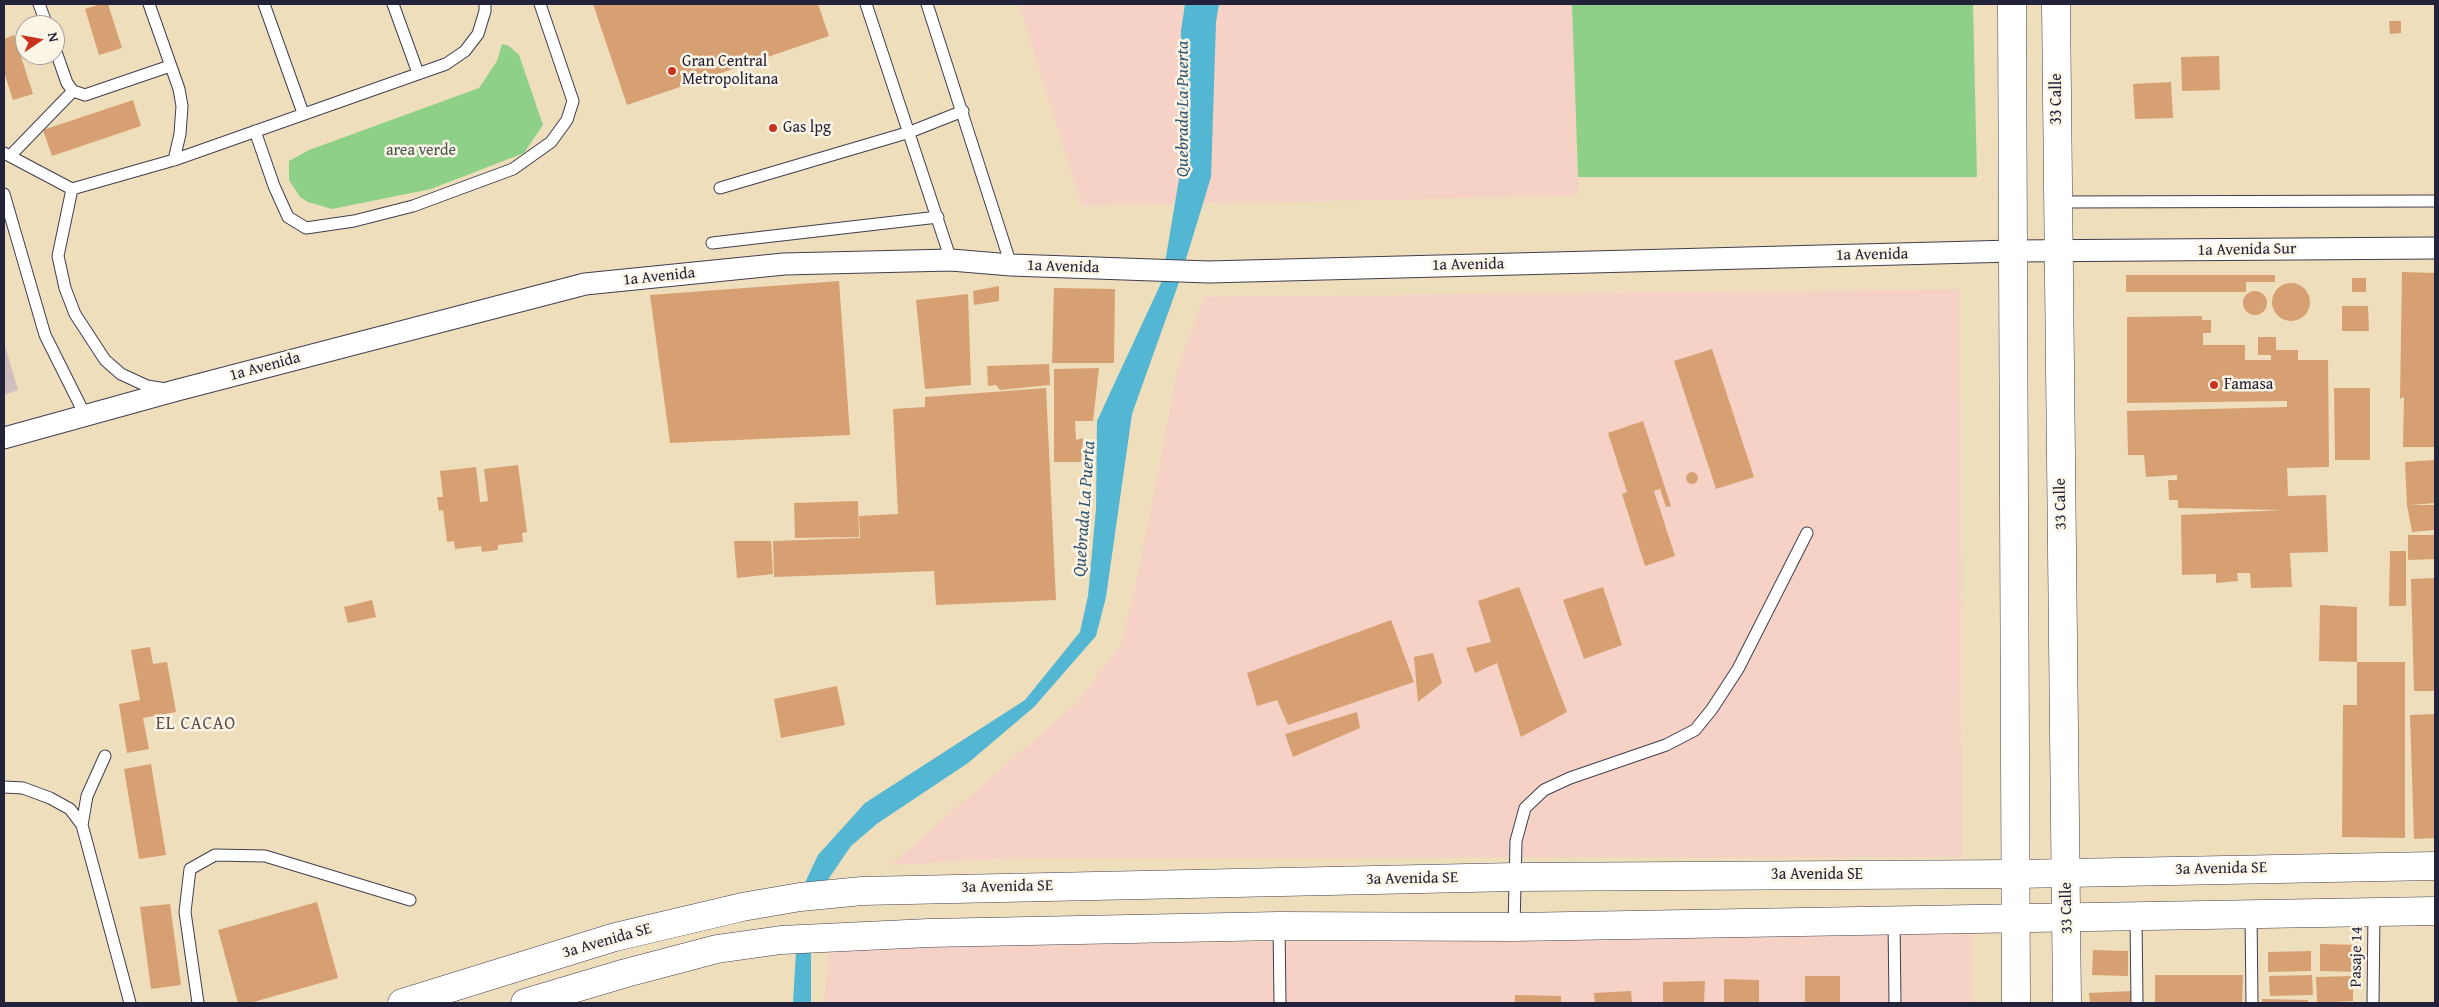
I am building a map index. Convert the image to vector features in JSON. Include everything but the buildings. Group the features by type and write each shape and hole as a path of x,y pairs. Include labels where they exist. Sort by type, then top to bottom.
{"street":[{"path":"2012,4 2016,1003"},
{"name":"33 Calle","path":"2056,4 2067,1003"},
{"name":"1a Avenida Sur","path":"2058,252 2435,248"},
{"name":"1a Avenida","path":"4,438 174,390 585,284 784,264 951,260 1012,265 1209,272 2013,251 2058,252"},
{"name":"3a Avenida SE","path":"402,1003 436,998 615,937 742,907 862,891 1515,876 2016,874 2066,871 2435,866"},
{"path":"525,1003 626,973 717,949 781,940 929,933 1279,926 1514,927 1894,920 2016,920 2435,911"}],"lane":[{"path":"149,4 182,106 180,134 174,160"},
{"path":"264,4 303,113"},
{"path":"394,4 418,73"},
{"path":"73,91 7,154 38,173 72,189 174,160 446,64 465,51 478,34 485,11 485,4"},
{"path":"254,131 274,186 288,217 306,228 354,221 413,206 513,169 551,142 567,120 573,101 540,4"},
{"path":"866,4 951,260"},
{"path":"927,4 1012,265"},
{"path":"61,65 67,83 73,91 85,95 170,66"},
{"path":"720,188 910,132 963,111"},
{"path":"72,189 58,256 65,288 75,314 101,353 121,374 147,386 174,390"},
{"path":"4,194 45,335 85,415"},
{"path":"2058,202 2435,201"},
{"path":"712,243 938,217"},
{"path":"1514,927 1516,840 1525,808 1544,790 1570,778 1666,745 1696,730 1738,669 1807,533"},
{"path":"82,825 87,796 106,756"},
{"path":"4,787 23,788 50,798 70,809 82,825 130,1003"},
{"path":"198,1003 185,912 190,869 215,855 265,856 410,900"},
{"name":"Pasaje 14","path":"2373,1003 2374,912"},
{"path":"2251,914 2252,1003"},
{"path":"2136,917 2137,1003"},
{"path":"1894,920 1895,1003"},
{"path":"1279,926 1280,1003"}],"shaded area":[{"path":"1019,4 1572,4 1578,196 1082,206"},
{"path":"1959,289 1962,857 1021,858 891,865 1077,703 1122,643 1141,561 1178,368 1204,297"},
{"path":"4,342 18,390 4,395"},
{"path":"1972,934 1973,1003 824,1003 830,947"}],"green space":[{"path":"1572,4 1973,4 1977,177 1578,177"},
{"name":"area verde","path":"502,44 509,46 519,55 543,125 524,153 431,189 332,209 308,202 300,197 289,180 289,161 309,150 479,88 497,61"}],"water":[{"name":"Quebrada La Puerta","path":"1185,4 1219,4 1216,22 1211,177 1178,285 1132,414 1106,597 1096,636 1034,707 968,763 878,823 851,846 816,897 803,887 818,855 865,803 1025,700 1080,632 1088,596 1096,509 1097,421 1162,281 1180,173 1181,31"},
{"path":"804,947 811,953 811,1003 793,1003 796,952"}],"place":[{"name":"Gran Central Metropolitana","path":"672,71"},
{"name":"Gas lpg","path":"773,128"},
{"name":"Famasa","path":"2214,385"}],"district":[{"name":"EL CACAO","path":"196,724"}]}
